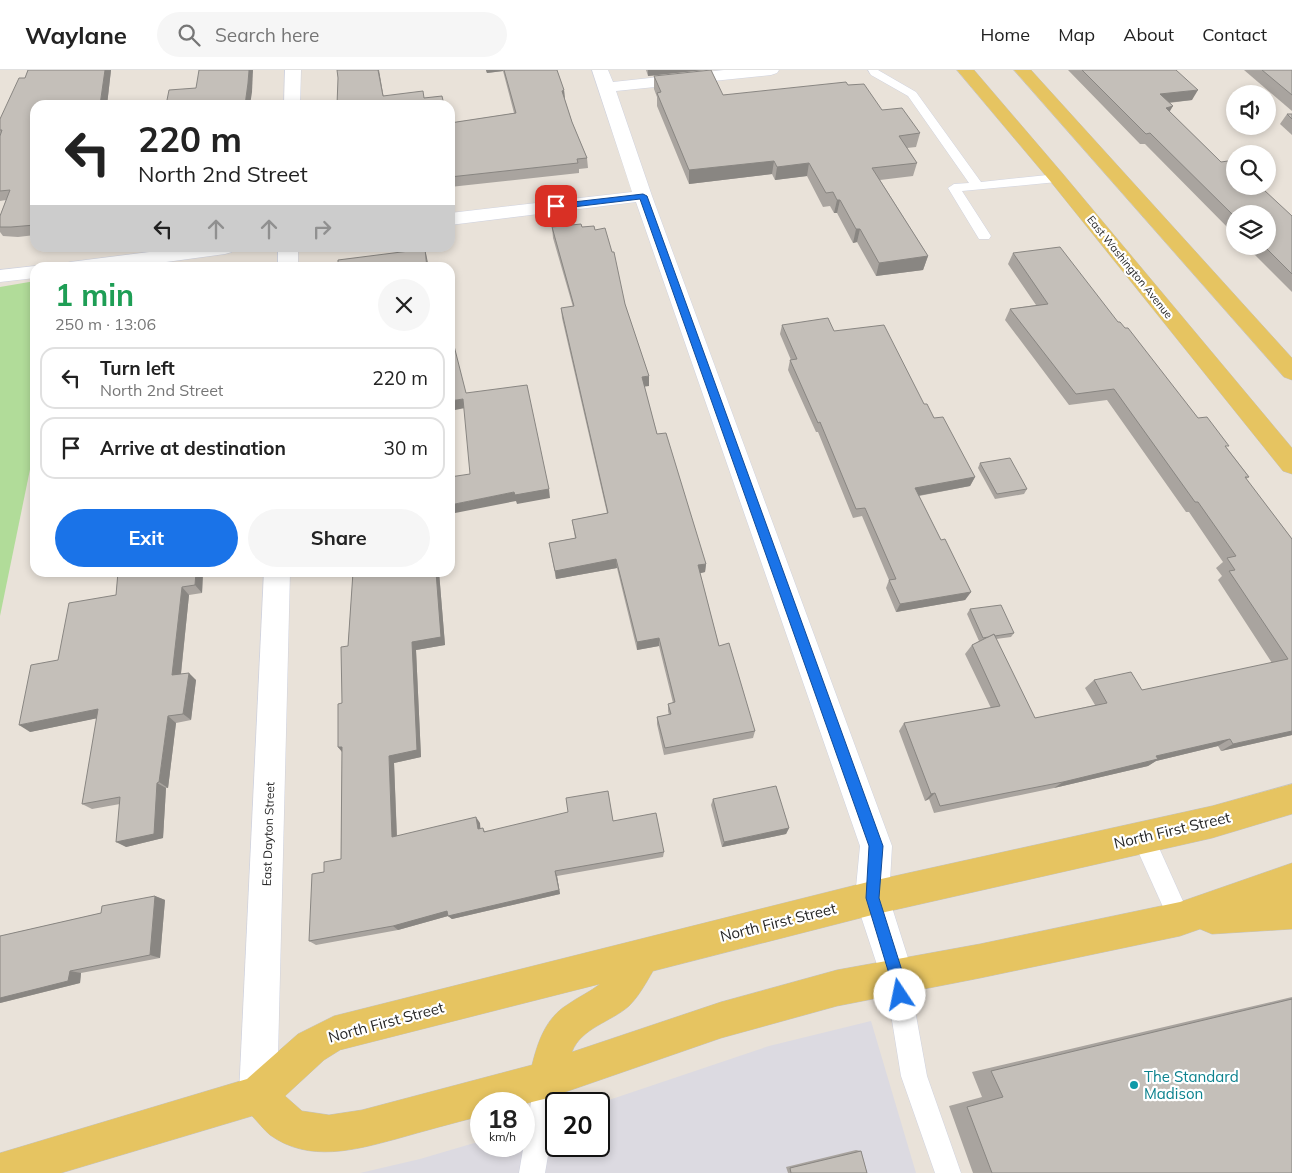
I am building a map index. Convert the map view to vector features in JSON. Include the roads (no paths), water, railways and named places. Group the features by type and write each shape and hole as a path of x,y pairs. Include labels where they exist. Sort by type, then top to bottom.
{"main road":[{"name":"East Washington Avenue","path":"965,70 1058,178 1292,465"},
{"path":"1022,70 1292,372"},
{"name":"North First Street","path":"258,1095 311,1047 334,1034 872,898 1212,822 1292,799"},
{"path":"1180,919 1292,879"},
{"path":"0,1172 182,1116 258,1095 283,1121 295,1128 309,1132 329,1134 370,1127 548,1079 721,1020 837,988 1180,919 1292,912"},
{"path":"548,1079 554,1050 562,1033 577,1018 616,994 642,956"}],"street":[{"path":"292,100 293,70"},
{"path":"771,70 604,79 643,196 876,846 872,898 897,977"},
{"path":"455,218 643,196"},
{"path":"116,262 194,252"},
{"path":"0,276 30,273"},
{"name":"East Dayton Street","path":"258,1095 277,577"}],"lane":[{"path":"873,70 875,74 912,94 978,186"},
{"path":"984,236 954,188 1058,178"},
{"path":"1143,838 1180,919"},
{"path":"897,977 914,1076 948,1173"},
{"path":"532,1173 548,1079"}],"place":[{"name":"The Standard Madison","path":"1134,1085"}]}
